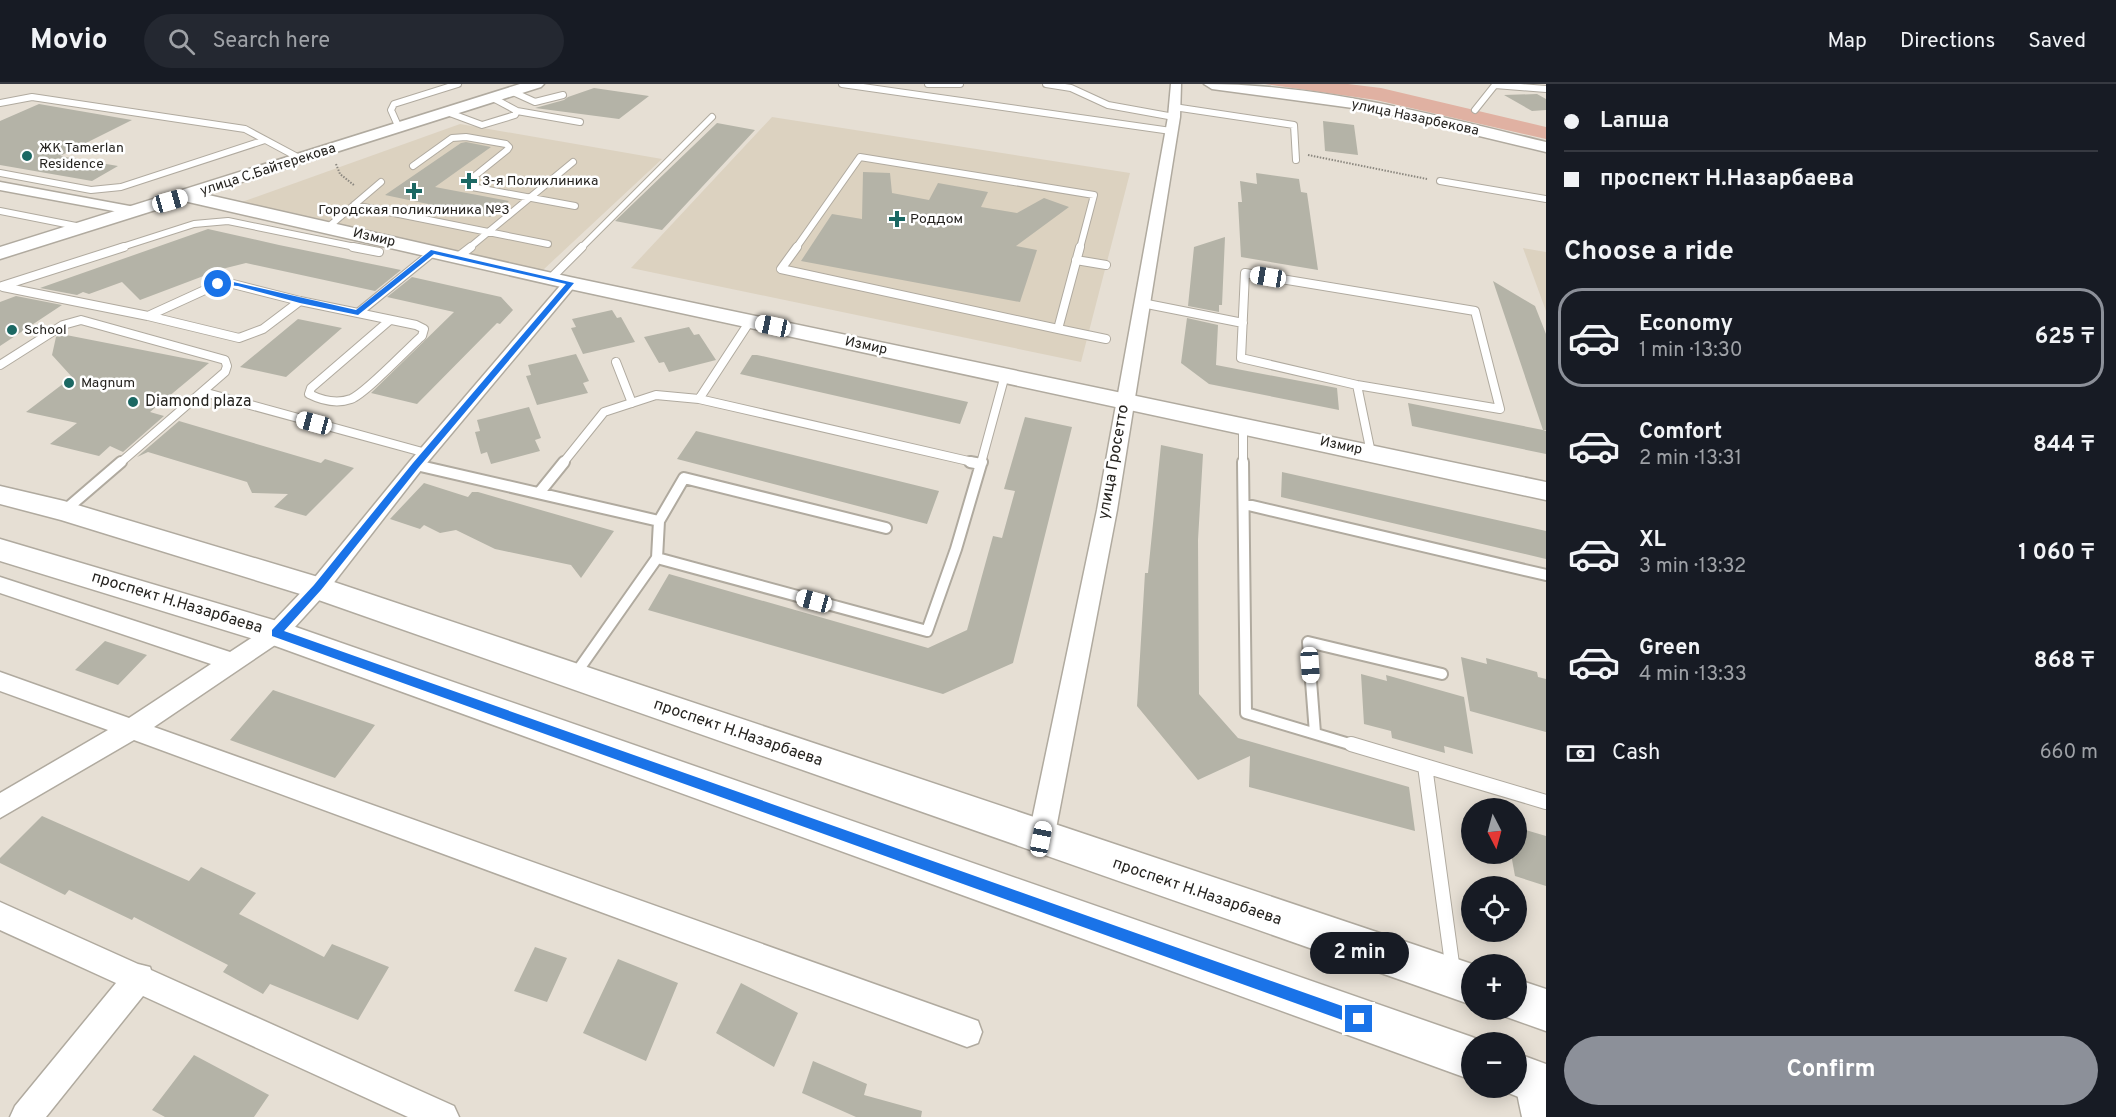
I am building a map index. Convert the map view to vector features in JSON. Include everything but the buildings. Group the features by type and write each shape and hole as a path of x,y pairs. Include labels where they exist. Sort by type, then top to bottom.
{"main road":[{"name":"улица С.Байтерекова","path":"0,254 536,84"},
{"name":"улица Назарбекова","path":"1212,84 1375,106 1546,147"},
{"name":"улица Назарбекова","path":"1470,109 1496,115"},
{"name":"Измир","path":"187,196 561,281 1546,491"},
{"name":"проспект Н.Назарбаева","path":"0,495 64,510 318,588 1041,839 1461,981"},
{"name":"проспект Н.Назарбаева","path":"0,550 276,633 1461,1055"},
{"path":"1527,1004 1546,1010"}],"street":[{"name":"улица Гросетто","path":"1041,839 1107,510 1173,118 1176,84"},
{"path":"0,186 135,211"},
{"path":"0,806 130,730 276,633 318,588 561,281"},
{"path":"0,585 232,662"},
{"path":"0,681 967,1032"},
{"path":"0,916 140,977 443,1117"},
{"path":"26,1117 140,977"}],"lane":[{"path":"399,128 391,110 394,104 458,84"},
{"path":"842,84 1173,118 1294,125 1296,160"},
{"path":"928,84 960,84"},
{"path":"1046,84 1071,88 1108,105 1173,118"},
{"path":"1512,84 1522,90"},
{"path":"1470,109 1495,85 1512,84 1546,89"},
{"path":"513,92 535,102 563,95"},
{"path":"0,104 17,98 32,97 245,129 301,159"},
{"path":"493,98 517,111 580,122"},
{"path":"447,112 482,125 516,115 517,111"},
{"path":"561,281 712,117"},
{"path":"413,166 452,138 466,137 506,144 510,147 471,179 469,183 472,187 575,206"},
{"path":"0,173 91,190 121,187 265,140"},
{"path":"1058,329 1094,195 860,157 781,269 1058,329 1106,339"},
{"path":"458,257 573,162"},
{"path":"1440,181 1546,199"},
{"path":"327,228 381,182"},
{"path":"354,205 548,244"},
{"path":"0,211 81,227"},
{"path":"0,218 14,214"},
{"path":"1,286 194,224 212,221 228,221 379,252"},
{"path":"358,313 433,252"},
{"path":"1076,260 1106,265"},
{"path":"1245,273 1475,311 1500,409 1357,385 1241,358 1245,273"},
{"path":"148,316 218,284 229,283 300,301 390,320 424,329 422,336 349,402 314,397 309,394 310,388 390,320"},
{"path":"1,286 148,316 239,338 247,338 300,301"},
{"path":"1142,303 1243,323"},
{"path":"0,365 63,325 81,320 225,360 227,366 225,372 64,510"},
{"path":"699,399 750,321"},
{"path":"616,362 632,403"},
{"path":"657,558 927,631 957,549 1005,375"},
{"path":"1357,385 1371,453"},
{"path":"203,392 539,493 659,521"},
{"path":"539,493 604,412 656,395 699,399 981,464"},
{"path":"1243,425 1246,713 1546,802"},
{"path":"574,676 657,558 659,521 684,478 886,528"},
{"path":"1244,504 1546,575"},
{"path":"1315,733 1308,642 1442,674"},
{"path":"1425,766 1461,971"}],"path":[{"path":"1296,152 1440,181"},
{"path":"336,164 347,182 369,193"}],"shaded area":[{"path":"1265,84 1348,84 1381,88 1546,127 1546,139 1376,100"},
{"name":"Роддом","path":"772,117 1130,173 1081,362 631,268"},
{"name":"3-я Поликлиника","path":"460,124 662,159 543,270 239,203"},
{"path":"1523,248 1546,252 1546,311"}],"place":[{"name":"ЖК Tamerlan Residence","path":"27,156"},
{"name":"3-я Поликлиника","path":"469,181"},
{"name":"Городская поликлиника №3","path":"414,191"},
{"name":"Роддом","path":"897,219"},
{"name":"School","path":"12,330"},
{"name":"Magnum","path":"69,383"},
{"name":"Diamond plaza","path":"133,402"}],"route":[{"path":"218,284 239,285 358,313 433,252 570,283 416,465 318,588 276,633 1359,1019"}]}
